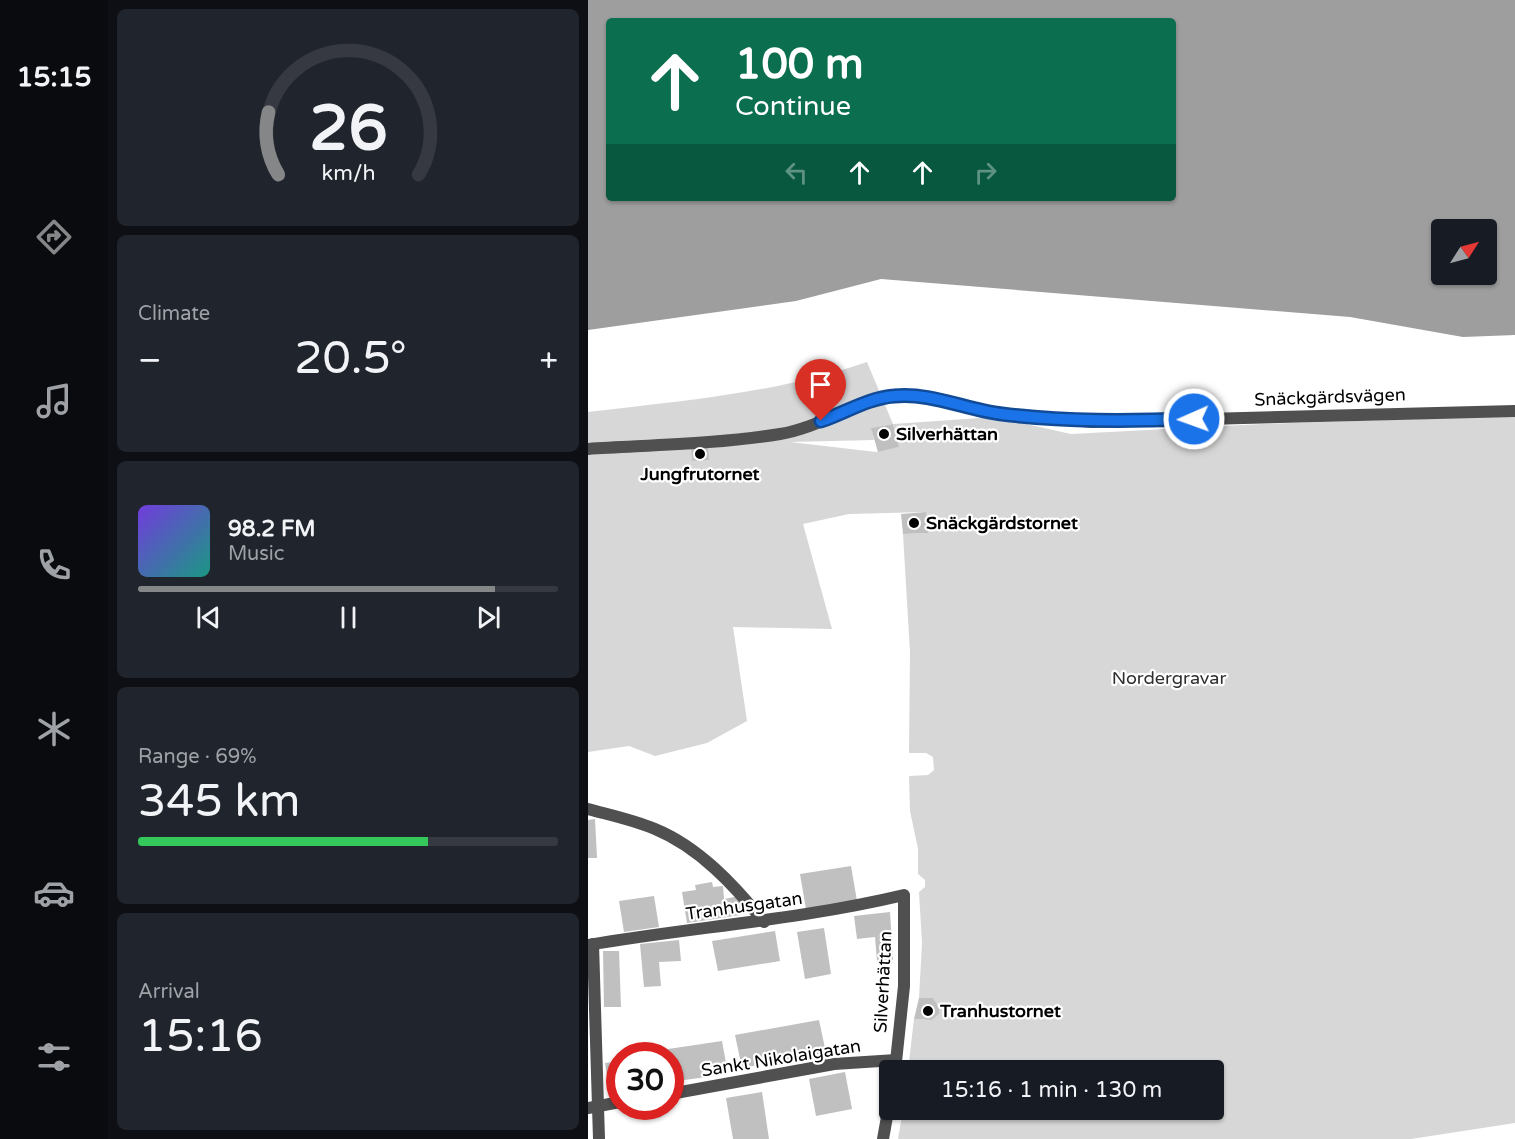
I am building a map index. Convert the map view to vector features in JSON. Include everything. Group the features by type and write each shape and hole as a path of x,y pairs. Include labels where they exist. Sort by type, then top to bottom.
{"street":[{"name":"Snäckgärdsvägen","path":"588,449 782,434 840,415 877,398 897,395 920,397 1000,414 1092,422 1515,411"},
{"path":"588,809 654,828 683,842 742,894 764,922"},
{"name":"Tranhusgatan","path":"591,945 846,909 904,895"},
{"name":"Silverhättan","path":"897,1060 904,986 904,895"},
{"path":"591,945 593,1107 599,1139"},
{"name":"Sankt Nikolaigatan","path":"684,1091 834,1064 879,1065"},
{"path":"883,1139 886,1120"}],"green space":[{"name":"Nordergravar","path":"867,362 893,424 995,417 1071,434 1262,424 1515,416 1515,1123 1411,1139 898,1139 901,1120 1224,1120 1224,1060 909,1060 914,1019 932,1020 939,1014 939,1007 933,998 919,998 922,943 919,892 925,887 925,880 918,874 918,849 910,811 909,776 928,775 934,770 933,757 926,753 909,753 910,652 903,534 927,533 926,512 849,514 803,524 832,629 733,627 747,721 707,743 655,756 629,746 588,752 588,412 694,400 799,381","holes":["893,424 898,447 876,452 790,442 874,440 872,428"]}],"shaded area":[{"path":"588,0 1515,0 1515,335 1463,337 1350,317 881,279 796,301 588,330"}],"building":[{"name":"Silverhättan","path":"893,424 899,447 878,452 871,428"},
{"name":"Jungfrutornet","path":"708,447 709,460 692,461 691,449"},
{"name":"Snäckgärdstornet","path":"926,512 928,533 903,534 901,514"},
{"path":"595,819 597,858 588,858 588,820"},
{"path":"851,866 857,901 806,909 800,874"},
{"path":"712,882 713,887 723,886 724,899 739,896 741,915 687,923 682,892 696,890 695,885"},
{"path":"654,896 659,927 624,932 619,901"},
{"path":"890,912 893,960 877,961 875,937 857,939 854,916"},
{"path":"824,928 831,974 805,979 797,932"},
{"path":"775,931 780,961 718,971 712,941"},
{"path":"679,940 681,961 659,962 661,986 644,987 640,944"},
{"path":"603,951 619,951 621,1007 604,1007"},
{"name":"Tranhustornet","path":"919,998 933,998 939,1007 939,1014 932,1020 914,1019"},
{"path":"819,1020 826,1053 742,1068 735,1035"},
{"path":"722,1041 728,1074 684,1080 684,1047"},
{"path":"845,1072 852,1109 816,1116 809,1079"},
{"path":"762,1092 769,1139 733,1139 726,1098"}],"place":[{"name":"Silverhättan","path":"884,434"},
{"name":"Jungfrutornet","path":"700,454"},
{"name":"Snäckgärdstornet","path":"914,523"},
{"name":"Tranhustornet","path":"928,1011"}],"route":[{"path":"821,421 877,398 897,395 920,397 1000,414 1092,422 1194,419"}]}
